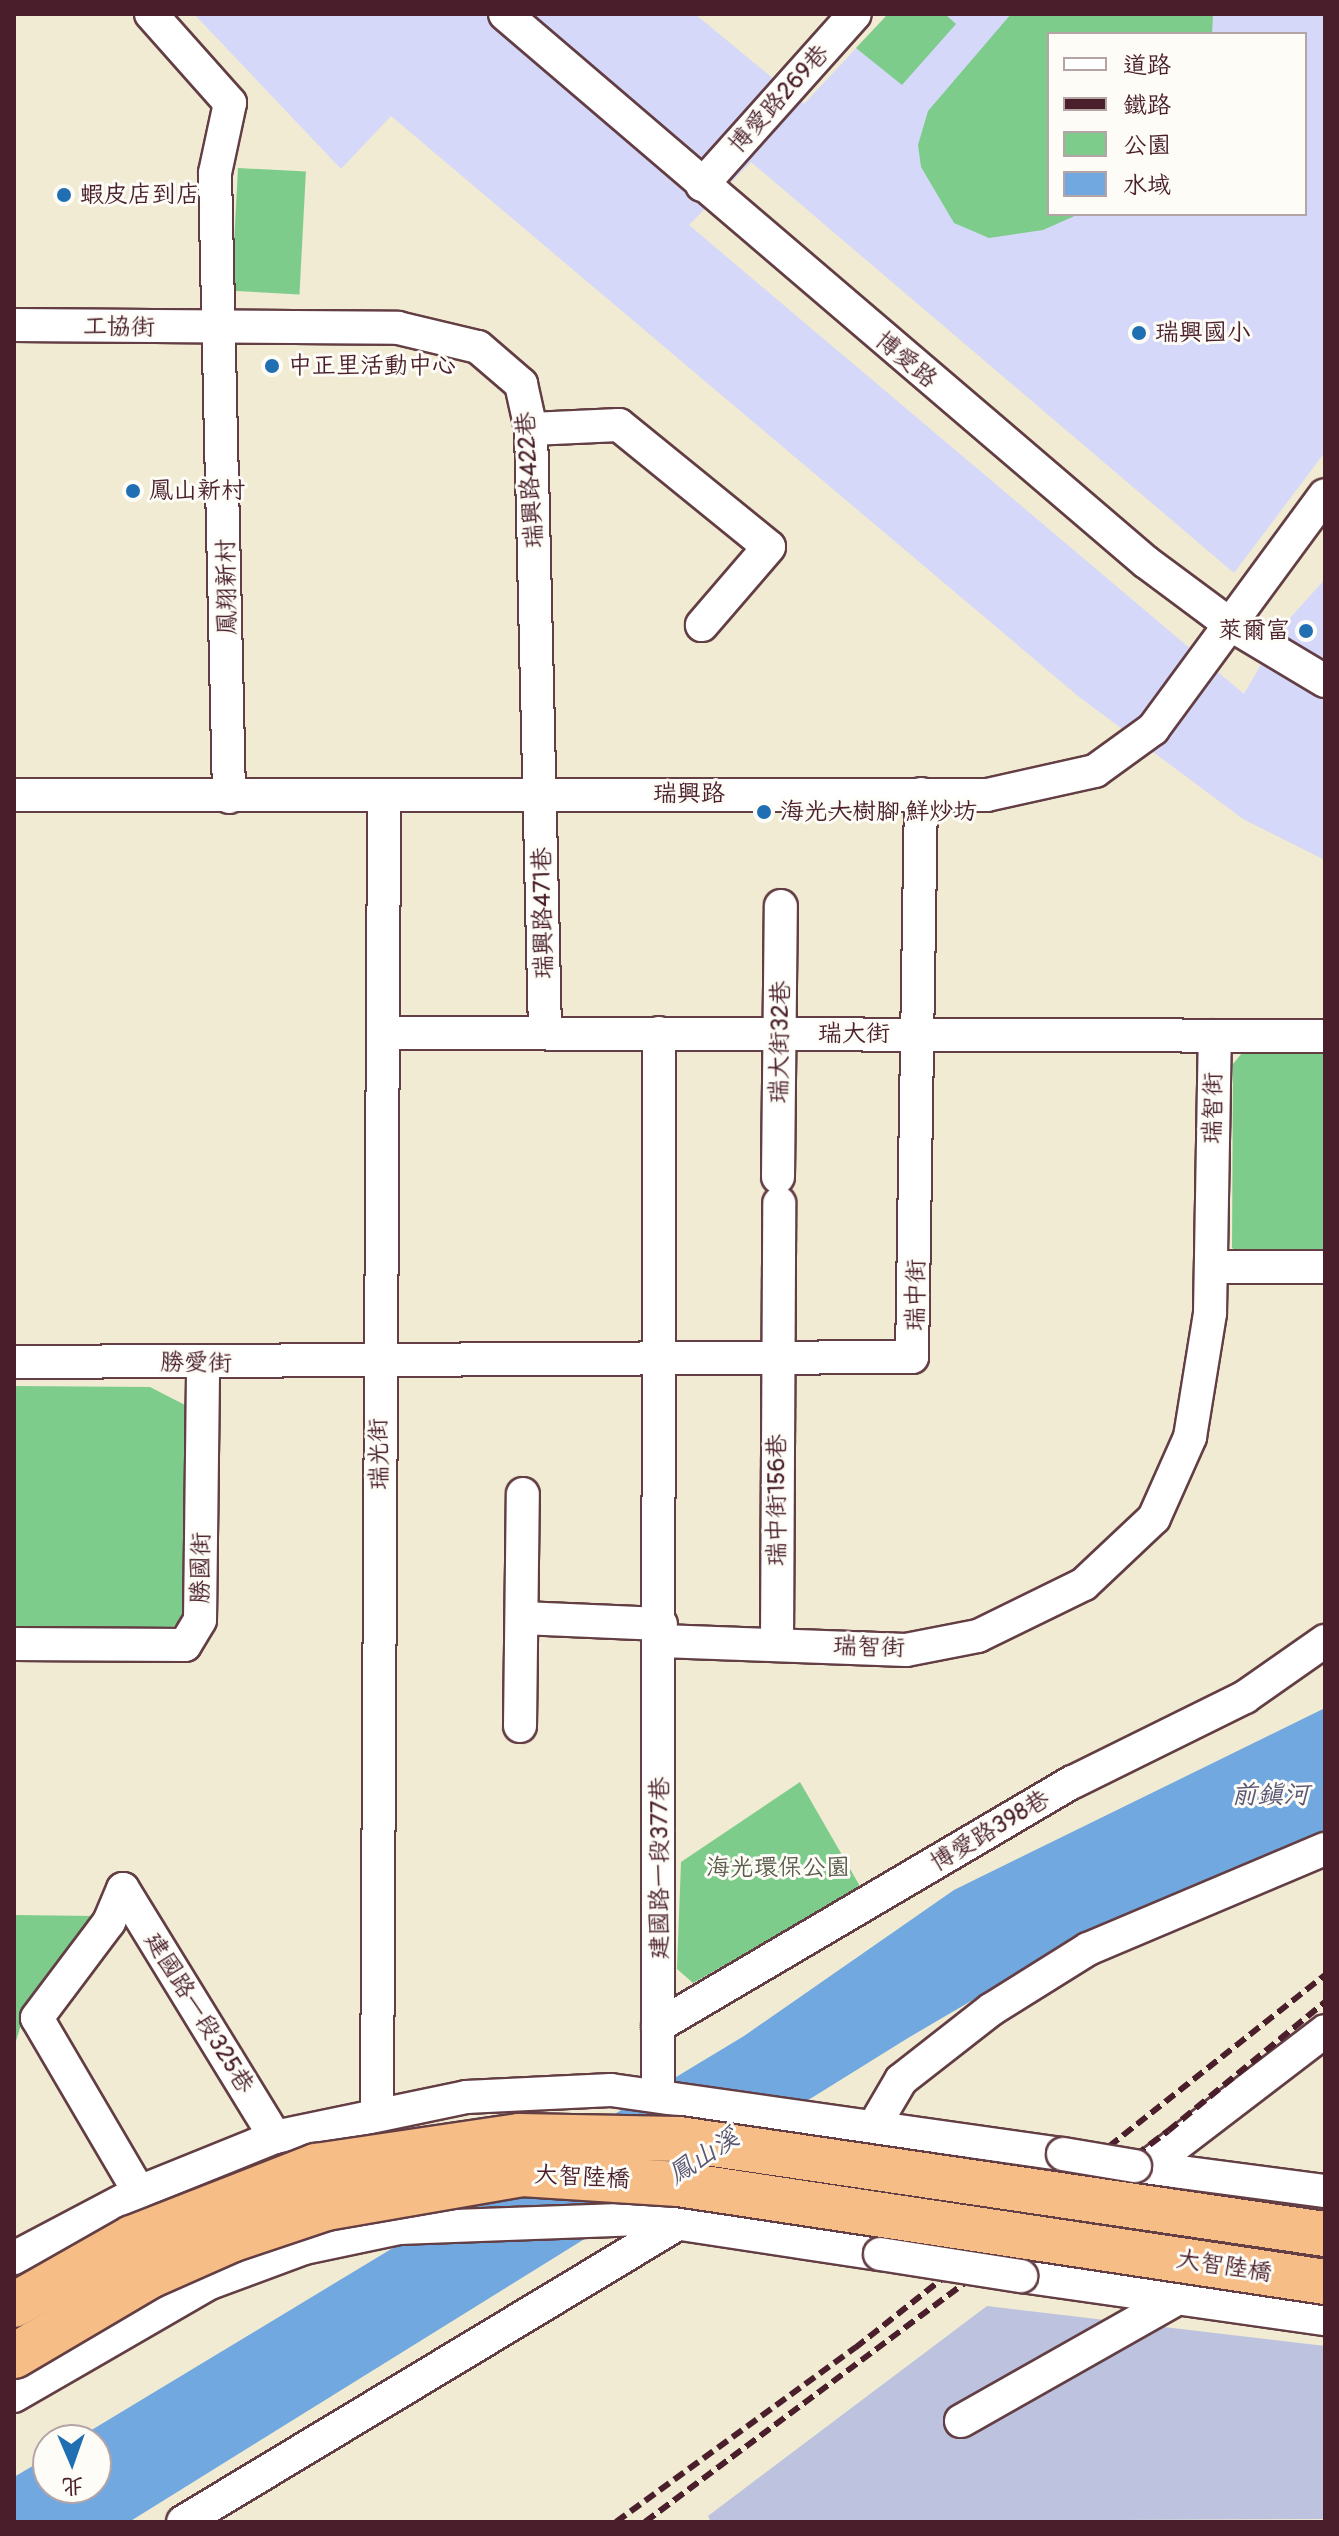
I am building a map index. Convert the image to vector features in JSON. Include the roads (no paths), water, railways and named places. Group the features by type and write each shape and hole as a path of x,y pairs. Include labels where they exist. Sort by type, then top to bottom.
{"main road":[{"name":"大智陸橋","path":"14,2305 132,2238 316,2166 519,2136 679,2139 1325,2234"},
{"name":"大智陸橋","path":"14,2356 150,2276 231,2240 326,2208 522,2174 678,2184 1325,2282"}],"street":[{"name":"鳳翔新村","path":"151,14 230,103 215,173 224,329 229,797"},
{"name":"博愛路","path":"505,14 1146,562 1228,623 1325,681"},
{"name":"博愛路269巷","path":"702,185 855,14"},
{"name":"工協街","path":"14,325 224,329"},
{"name":"瑞興路422巷","path":"224,329 398,328 478,347 521,384 531,429 542,794"},
{"path":"531,429 619,425 769,547 702,625"},
{"name":"瑞興路","path":"14,795 987,795 1095,771 1153,729 1325,495"},
{"name":"瑞興路471巷","path":"542,794 545,1032"},
{"name":"瑞中街","path":"378,1364 912,1357 920,1034 921,794"},
{"name":"瑞光街","path":"377,2110 378,1364 384,797"},
{"name":"瑞大街32巷","path":"778,1358 781,906"},
{"name":"瑞大街","path":"383,1033 1325,1036"},
{"path":"659,1033 661,1633"},
{"name":"瑞智街","path":"522,1618 661,1633 906,1650 978,1636 1084,1584 1154,1518 1190,1437 1211,1267 1215,1036"},
{"path":"1211,1267 1325,1267"},
{"name":"瑞中街156巷","path":"777,1642 778,1358"},
{"name":"勝愛街","path":"14,1362 378,1364"},
{"name":"勝國街","path":"14,1644 185,1645 200,1620 203,1363"},
{"path":"520,1726 523,1494"},
{"name":"建國路一段377巷","path":"661,1633 658,2026 667,2097"},
{"name":"博愛路398巷","path":"658,2026 1073,1782 1245,1697 1325,1641"},
{"path":"859,2124 901,2080 992,2009 1088,1949 1325,1849"},
{"name":"建國路一段325巷","path":"139,2192 37,2018 109,1922 123,1889 275,2137"},
{"path":"1141,2167 1325,2031"},
{"path":"14,2258 139,2192 275,2137 377,2110 481,2096 667,2097 1325,2191"},
{"path":"183,2522 663,2221"},
{"path":"14,2396 210,2283 304,2248 399,2228 663,2221 1325,2319"},
{"path":"961,2421 1178,2298"}],"water":[{"name":"前鎮河","path":"1325,1708 1325,1829 1160,1890 908,2038 129,2522 14,2522 14,2477 32,2466 32,2504 112,2504 112,2424 101,2424 744,2036 954,1890"}],"waterway":[{"name":"鳳山溪","path":"1036,1952 1240,1870 1325,1821"}],"railway":[{"path":"616,2522 855,2348 1325,1975"},
{"path":"645,2522 1168,2131 1325,2002"}],"place":[{"name":"蝦皮店到店","path":"64,195"},
{"name":"瑞興國小","path":"1139,333"},
{"name":"中正里活動中心","path":"272,366"},
{"name":"鳳山新村","path":"133,491"},
{"name":"萊爾富","path":"1306,631"},
{"name":"海光大樹腳 鮮炒坊","path":"764,812"}],"park label":[{"name":"海光環保公園","path":"778,1868"}]}
